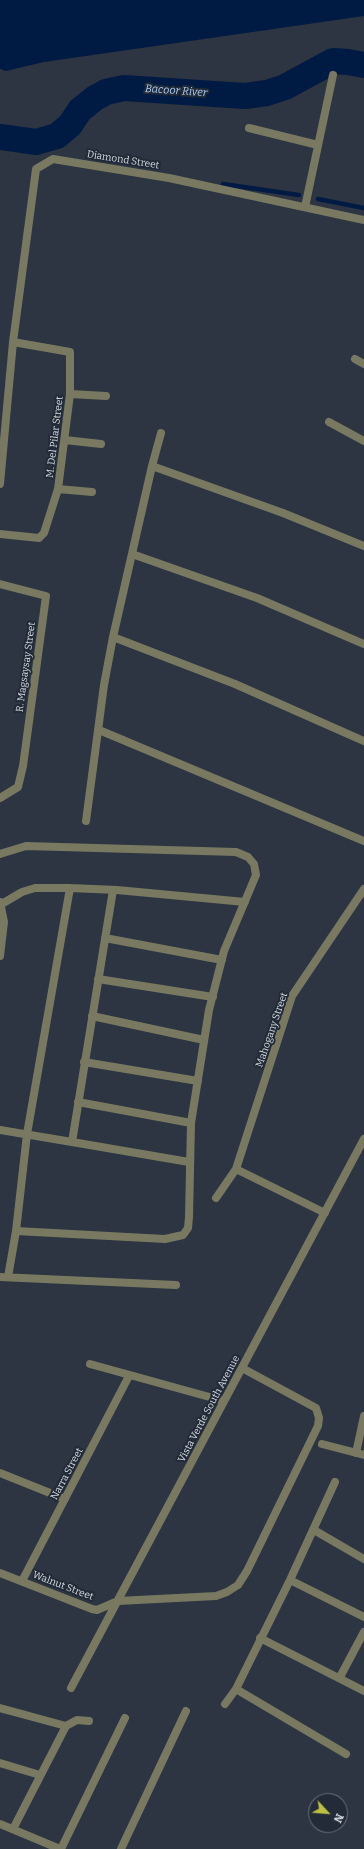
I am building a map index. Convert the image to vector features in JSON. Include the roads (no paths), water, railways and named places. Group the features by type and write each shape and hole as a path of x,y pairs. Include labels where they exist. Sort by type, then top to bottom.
{"street":[{"path":"305,207 333,75"},
{"path":"249,128 318,145"},
{"name":"Diamond Street","path":"0,484 13,342 36,169 53,158 169,178 364,220"},
{"name":"M. Del Pilar Street","path":"0,534 38,538 44,533 58,489 70,394 70,352 13,342"},
{"path":"355,360 364,364"},
{"path":"70,394 106,396"},
{"path":"329,422 364,441"},
{"path":"86,821 104,685 113,637 152,466 161,433"},
{"path":"65,440 101,444"},
{"path":"152,466 282,513 364,546"},
{"path":"58,489 92,492"},
{"path":"132,554 257,598 364,644"},
{"name":"R. Magsaysay Street","path":"0,584 46,596 23,766 18,787 0,798"},
{"path":"113,637 235,684 364,741"},
{"path":"99,730 364,841"},
{"path":"0,854 26,846 236,852 248,857 254,864 256,875 224,951 204,1040 191,1123 188,1228 183,1235 166,1239 16,1231"},
{"path":"0,956 4,922 0,904 22,892 35,888 113,890 245,902"},
{"path":"70,888 27,1134 16,1231 4,1277 176,1284"},
{"name":"Mahogany Street","path":"216,1198 236,1169 292,996 364,889"},
{"path":"72,1142 113,890"},
{"path":"105,938 222,960"},
{"path":"98,979 213,997"},
{"path":"92,1016 204,1040"},
{"path":"84,1062 198,1081"},
{"path":"78,1102 191,1123"},
{"path":"0,1130 189,1162"},
{"name":"Vista Verde South Avenue","path":"71,1688 324,1213 362,1151 364,1139"},
{"path":"236,1169 324,1213"},
{"path":"90,1364 224,1401"},
{"path":"118,1601 216,1596 227,1592 238,1585 248,1572 318,1426 319,1418 316,1408 242,1368"},
{"name":"Narra Street","path":"22,1581 129,1376"},
{"path":"322,1444 360,1454 364,1416"},
{"path":"0,1473 65,1499"},
{"path":"225,1704 236,1689 314,1530 335,1482"},
{"path":"314,1530 364,1559"},
{"name":"Walnut Street","path":"0,1574 22,1581 92,1609 97,1610 118,1601"},
{"path":"290,1580 364,1617"},
{"path":"340,1677 364,1632"},
{"path":"260,1638 340,1677 364,1691"},
{"path":"236,1689 346,1754"},
{"path":"0,1708 66,1726"},
{"path":"121,1849 186,1711"},
{"path":"0,1824 61,1849 125,1718"},
{"path":"13,1829 66,1726 77,1720 89,1721"},
{"path":"0,1763 40,1775"}],"water":[{"path":"0,0 364,0 364,16 44,62 6,71 0,69"}],"waterway":[{"name":"Bacoor River","path":"0,137 36,142 57,136 70,125 80,110 95,98 106,92 124,88 245,96 267,93 285,87 333,61 364,65"},
{"path":"223,184 299,195"},
{"path":"318,199 364,208"}]}
